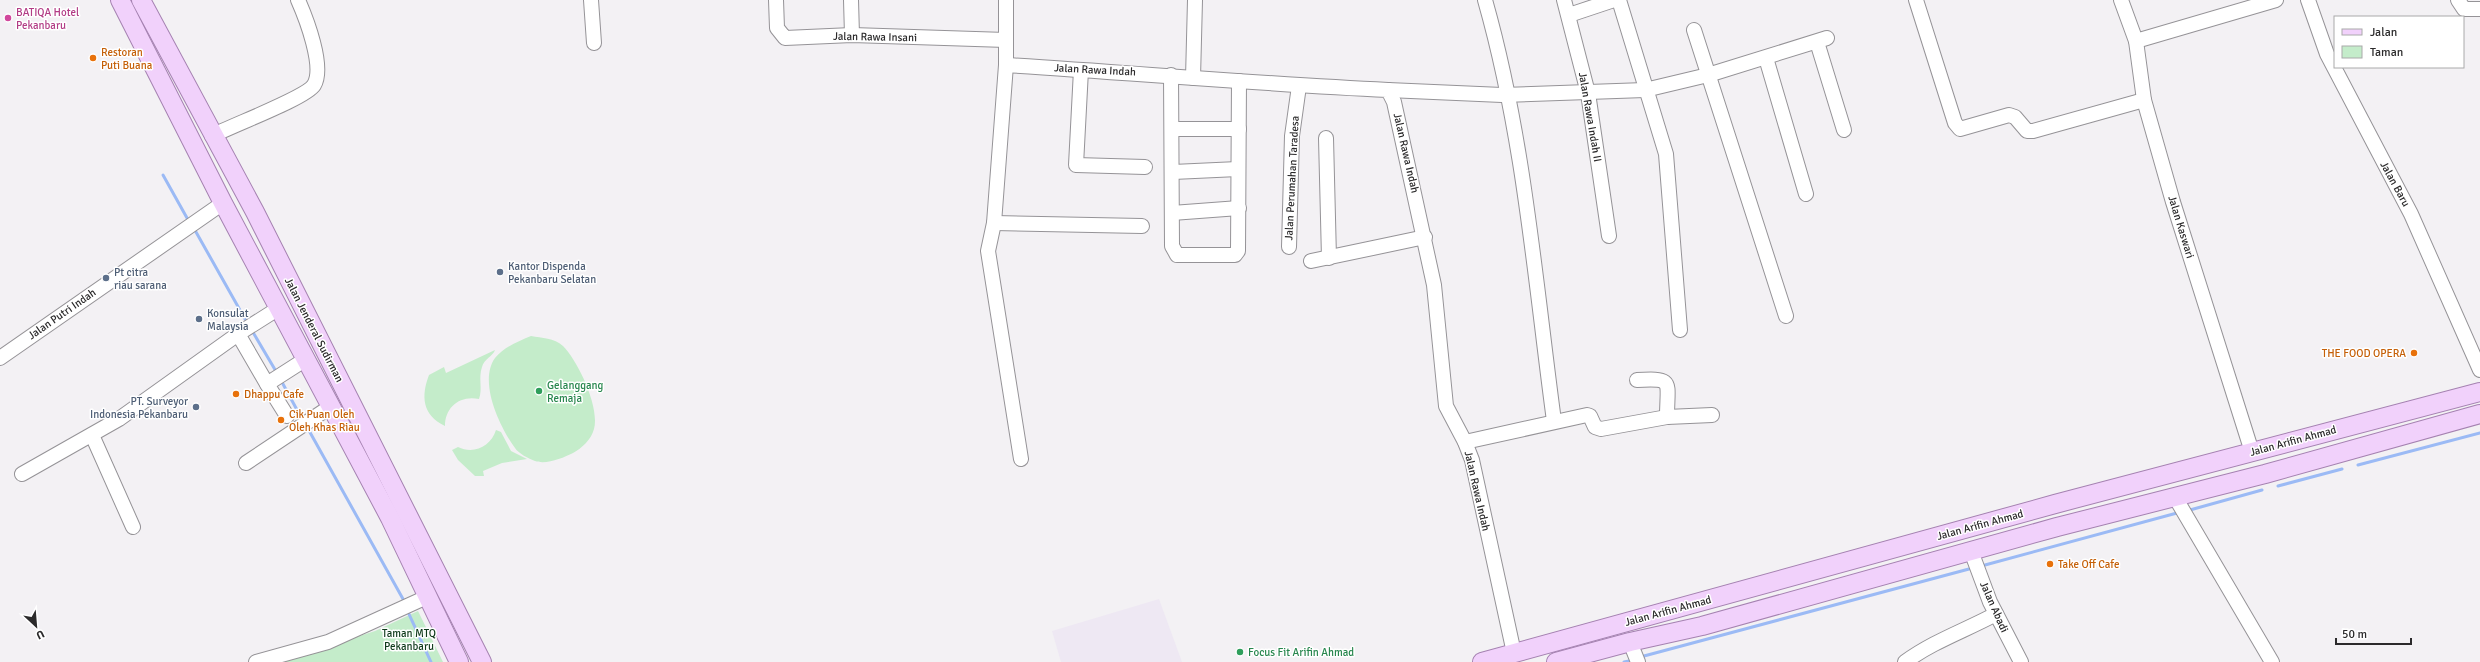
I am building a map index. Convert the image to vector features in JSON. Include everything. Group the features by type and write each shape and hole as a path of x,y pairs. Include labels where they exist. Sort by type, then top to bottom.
{"main road":[{"name":"Jalan Jenderal Sudirman","path":"120,0 429,596 459,662"},
{"name":"Jalan Jenderal Sudirman","path":"141,0 212,136 255,212 482,662"},
{"path":"234,222 255,212"},
{"name":"Jalan Arifin Ahmad","path":"1482,662 1513,648 2480,392"},
{"name":"Jalan Arifin Ahmad","path":"1556,662 1630,642 1702,626 2056,527 2176,497 2480,414"},
{"path":"2056,504 2056,527"}],"street":[{"path":"212,136 299,96 313,87 317,74 312,35 298,0"},
{"path":"591,0 594,43"},
{"name":"Jalan Rawa Insani","path":"776,0 776,28 785,38 852,35 1006,40"},
{"path":"851,0 852,35"},
{"path":"1006,0 1006,65 994,223 988,251 1021,459"},
{"path":"1193,78 1195,0"},
{"path":"1485,0 1500,55 1527,205 1554,421"},
{"name":"Jalan Rawa Indah II","path":"1564,0 1588,92 1609,236"},
{"path":"1569,15 1614,0"},
{"path":"1619,0 1645,90 1666,154 1680,330"},
{"path":"1916,0 1956,123 1960,129 2009,115 2015,117 2027,131 2033,131 2144,100"},
{"name":"Jalan Kaswari","path":"2121,0 2136,42 2144,100 2172,202 2252,452"},
{"path":"2136,42 2276,0"},
{"name":"Jalan Baru","path":"2308,0 2327,54 2334,67"},
{"path":"2458,0 2464,9 2480,9"},
{"path":"1694,30 1786,316"},
{"path":"1388,90 1508,95 1645,90 1708,75 1822,40 1844,130"},
{"path":"1766,58 1806,194"},
{"name":"Jalan Rawa Indah","path":"1006,65 1171,75 1299,86 1388,90 1394,102 1425,237 1437,309 1446,406 1465,442 1472,460 1513,648"},
{"name":"Jalan Baru","path":"2334,68 2411,214 2480,370"},
{"path":"1081,70 1076,165 1145,167"},
{"path":"1171,75 1172,246 1177,255 1235,255 1238,247 1239,81"},
{"name":"Jalan Perumahan Taradesa","path":"1289,246 1292,136 1299,86"},
{"path":"1172,129 1238,129"},
{"path":"1326,138 1329,258"},
{"path":"1172,172 1238,169"},
{"name":"Jalan Putri Indah","path":"0,358 224,203"},
{"path":"1172,213 1239,208"},
{"path":"994,223 1142,226"},
{"path":"1311,261 1425,237"},
{"path":"22,474 92,435 238,334 279,308"},
{"path":"238,334 287,416"},
{"path":"268,384 306,359"},
{"path":"1636,380 1661,379 1665,381 1668,386 1667,416"},
{"path":"246,463 330,406"},
{"path":"1465,442 1554,421 1588,415 1595,427 1601,430 1667,416 1712,415"},
{"path":"92,435 134,527"},
{"path":"2176,497 2272,662"},
{"name":"Jalan Abadi","path":"1971,551 1996,614 2021,662"},
{"path":"256,662 328,642 429,596"},
{"path":"1905,662 1931,644 1965,631 1996,614"},
{"path":"1630,642 1638,662"}],"shaded area":[{"path":"1159,599 1182,662 1061,662 1052,631"}],"green space":[{"name":"Gelanggang Remaja","path":"531,336 552,340 563,346 581,373 591,397 594,409 595,420 593,433 583,446 573,453 549,462 535,461 516,450 498,417 490,391 490,368 495,358 507,348"},
{"path":"495,350 482,367 480,376 481,391 479,399 472,398 460,401 451,408 448,413 445,426 437,422 428,411 425,404 424,397 429,375 444,367 446,373"},
{"path":"496,430 501,432 511,451 527,459 502,463 483,471 484,476 475,476 458,460 452,450 458,447 470,450 481,448 490,441"},
{"name":"Taman MTQ Pekanbaru","path":"418,611 443,662 278,662 375,631"}],"waterway":[{"path":"163,175 187,218"},
{"path":"196,232 245,319"},
{"path":"254,334 277,373"},
{"path":"283,384 303,421"},
{"path":"307,427 403,599"},
{"path":"2358,465 2480,433"},
{"path":"2278,486 2342,469"},
{"path":"2190,510 2262,490"},
{"path":"1985,565 2177,513"},
{"path":"1644,656 1969,569"},
{"path":"409,614 431,662"},
{"path":"1624,662 1629,661"}],"place":[{"name":"BATIQA Hotel Pekanbaru","path":"8,18"},
{"name":"Restoran Puti Buana","path":"93,58"},
{"name":"Kantor Dispenda Pekanbaru Selatan","path":"500,272"},
{"name":"Pt citra riau sarana","path":"106,278"},
{"name":"Konsulat Malaysia","path":"199,319"},
{"name":"THE FOOD OPERA","path":"2414,353"},
{"name":"Gelanggang Remaja","path":"539,391"},
{"name":"Dhappu Cafe","path":"236,394"},
{"name":"PT. Surveyor Indonesia Pekanbaru","path":"196,407"},
{"name":"Cik Puan Oleh Oleh Khas Riau","path":"281,420"},
{"name":"Take Off Cafe","path":"2050,564"},
{"name":"Focus Fit Arifin Ahmad","path":"1240,652"}]}
